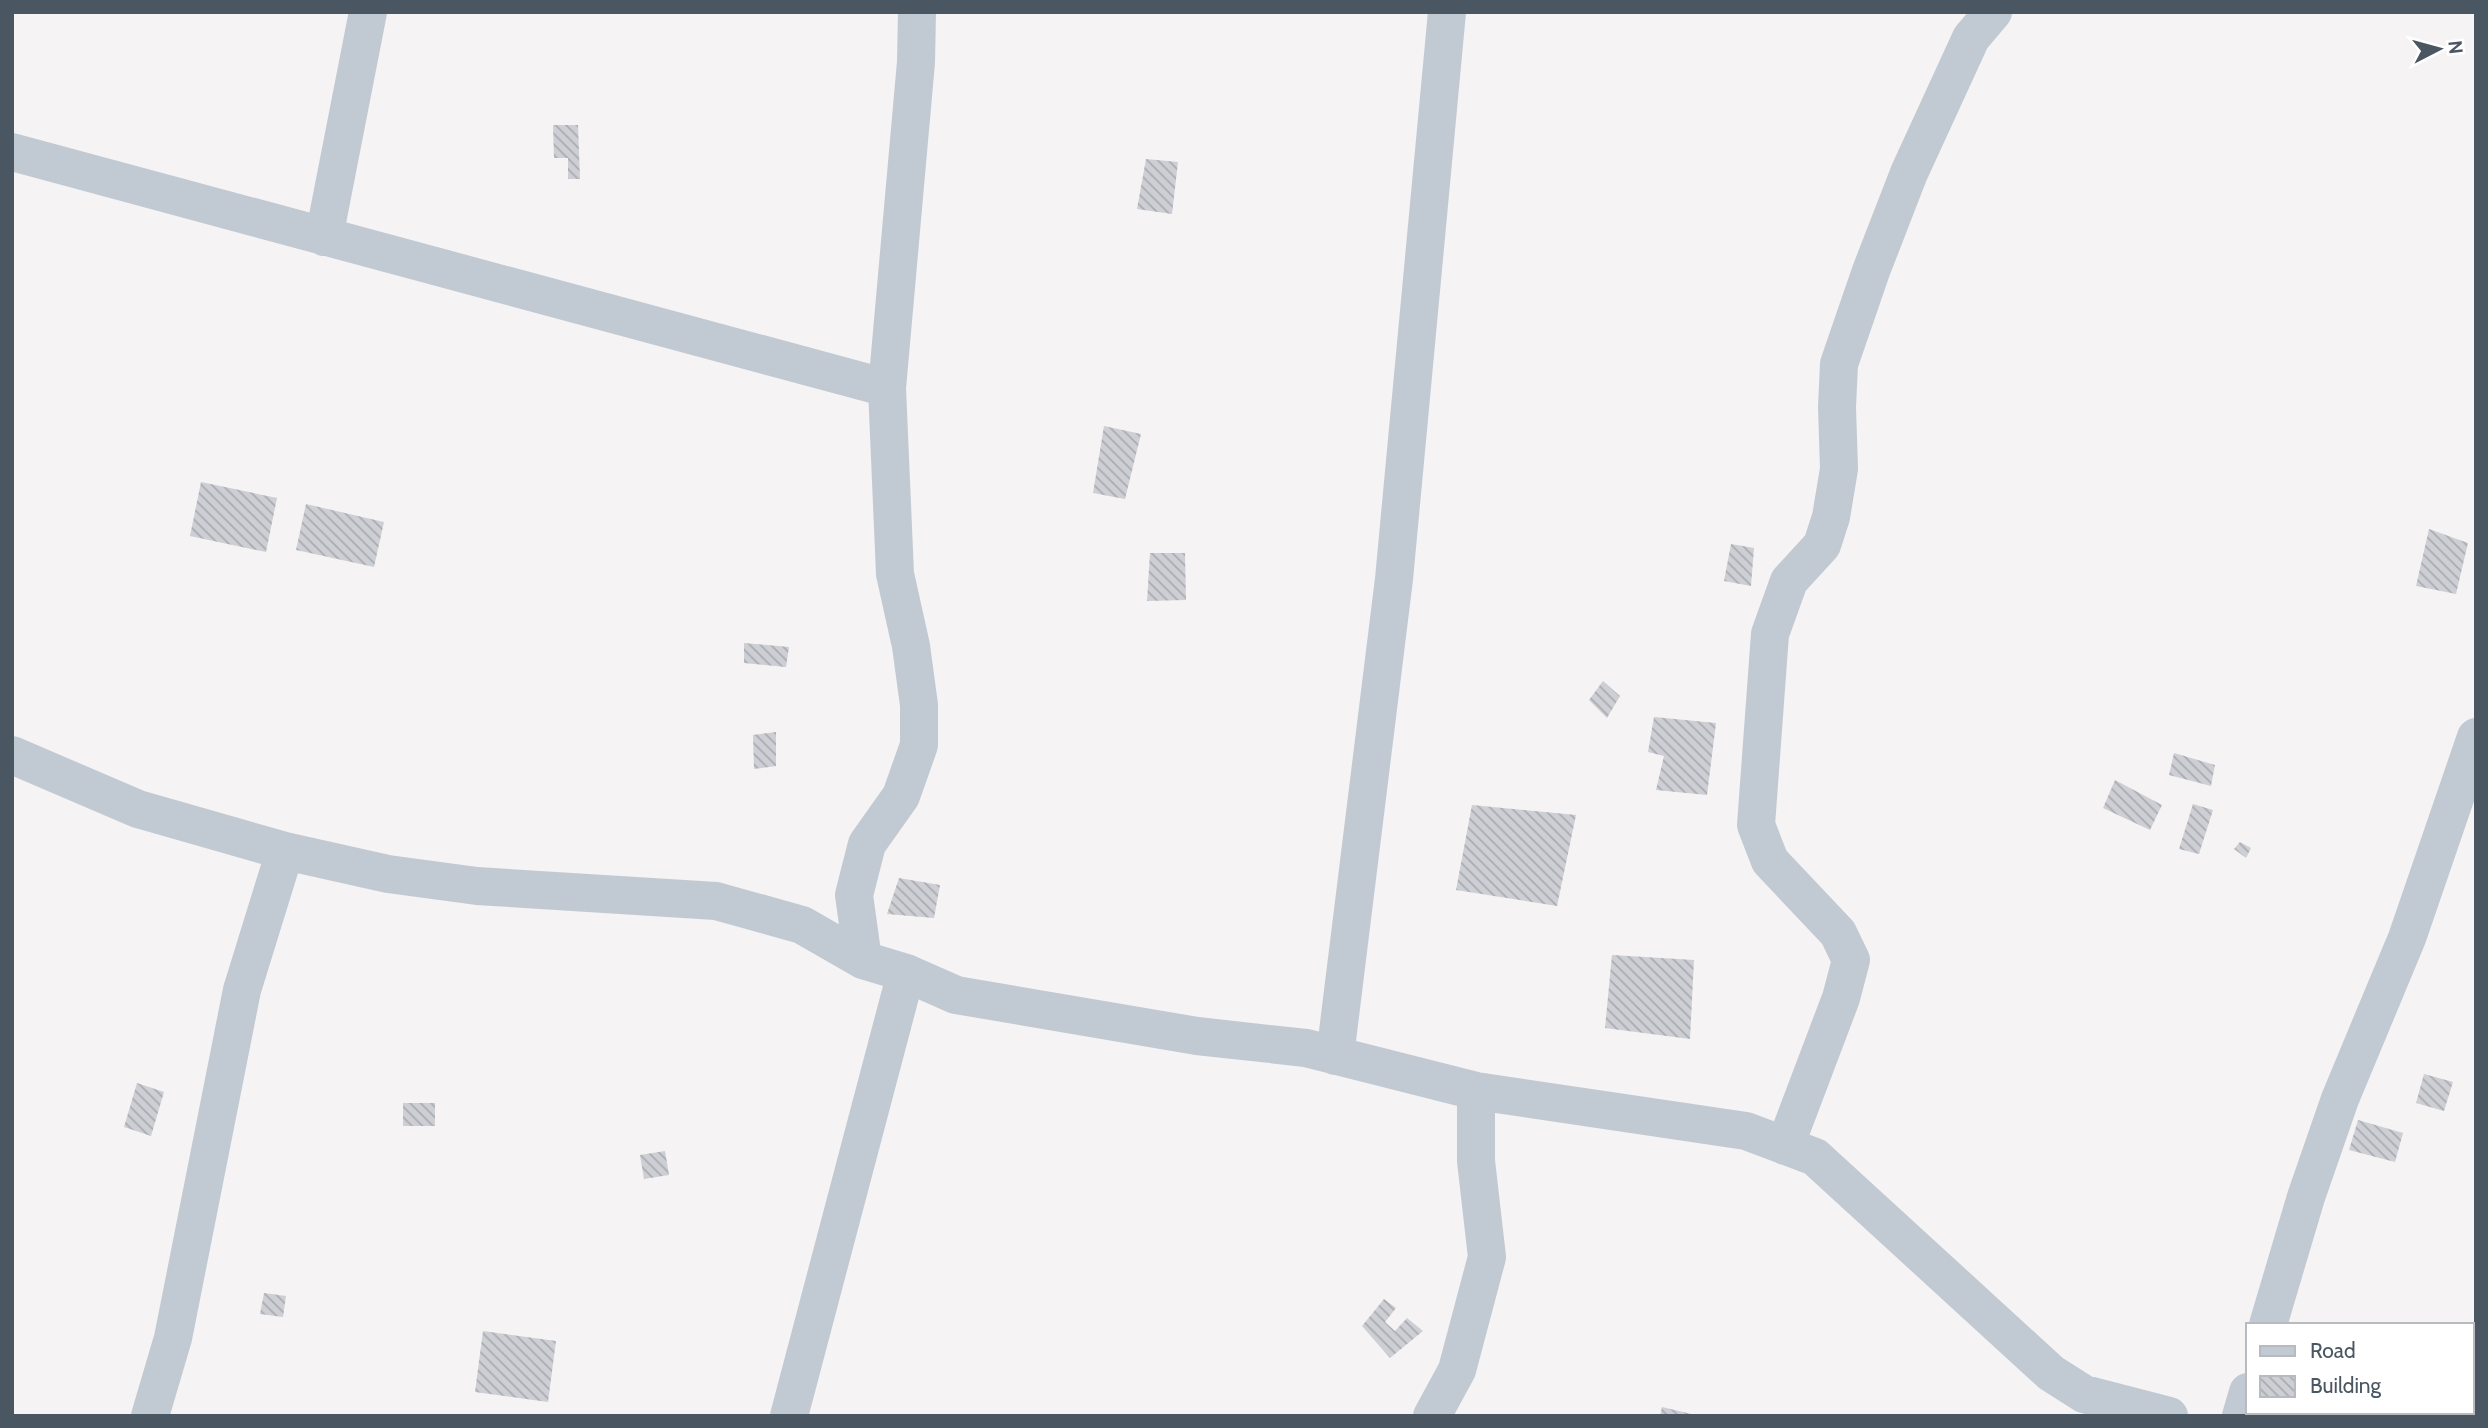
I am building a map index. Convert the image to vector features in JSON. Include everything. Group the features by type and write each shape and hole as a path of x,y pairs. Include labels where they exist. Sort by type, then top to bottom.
{"street":[{"path":"324,237 368,12"},
{"path":"863,960 854,895 867,844 901,796 919,745 918,693 911,646 895,575 887,388 916,62 917,12"},
{"path":"1335,1056 1394,579 1447,12"},
{"path":"1785,1146 1852,960 1838,933 1770,861 1756,825 1770,634 1788,581 1822,545 1831,517 1839,469 1839,364 1871,271 1909,173 1970,38 1993,12"},
{"path":"12,152 887,388"},
{"path":"2269,1323 2306,1197 2340,1099 2407,938 2476,737"},
{"path":"12,755 138,809 285,851 388,874 477,886 716,901 802,925 863,960 956,995 1198,1036 1306,1048 1476,1091 1746,1131 1815,1157 2051,1373 2081,1405 2169,1416"},
{"path":"150,1416 173,1338 242,990 285,851"},
{"path":"789,1416 906,974"},
{"path":"1432,1416 1457,1370 1487,1258 1476,1161 1476,1091"},
{"path":"2241,1416 2246,1399"}],"building":[{"path":"553,125 578,125 580,179 568,179 568,158 554,158"},
{"path":"1146,159 1178,162 1172,214 1137,209"},
{"path":"1104,426 1141,434 1125,499 1093,493"},
{"path":"201,482 277,498 266,552 190,536"},
{"path":"306,504 384,522 374,567 296,550"},
{"path":"2429,529 2468,543 2456,594 2416,586"},
{"path":"1731,544 1754,548 1751,586 1724,581"},
{"path":"1150,553 1185,553 1186,600 1147,601"},
{"path":"744,643 789,647 786,667 744,663"},
{"path":"1603,681 1620,696 1607,718 1589,700"},
{"path":"1654,717 1716,723 1707,795 1656,790 1664,756 1648,752"},
{"path":"776,732 776,766 754,769 753,735"},
{"path":"2174,753 2215,765 2211,786 2169,775"},
{"path":"2115,780 2162,805 2150,830 2103,808"},
{"path":"2193,804 2213,810 2199,854 2179,849"},
{"path":"1472,805 1576,815 1557,906 1456,890"},
{"path":"2240,842 2251,848 2246,858 2234,849"},
{"path":"899,878 940,885 934,918 887,914"},
{"path":"1612,955 1694,960 1690,1039 1605,1028"},
{"path":"2424,1074 2453,1082 2444,1111 2416,1103"},
{"path":"137,1083 164,1092 151,1136 124,1127"},
{"path":"403,1103 435,1103 435,1126 403,1126"},
{"path":"2358,1120 2403,1133 2395,1162 2349,1150"},
{"path":"665,1151 669,1175 644,1179 640,1155"},
{"path":"264,1293 286,1296 283,1317 260,1314"},
{"path":"1384,1299 1396,1308 1385,1322 1395,1331 1407,1318 1423,1331 1390,1358 1362,1326"},
{"path":"483,1331 556,1341 548,1402 475,1392"},
{"path":"1662,1407 1696,1415 1660,1416"}]}
